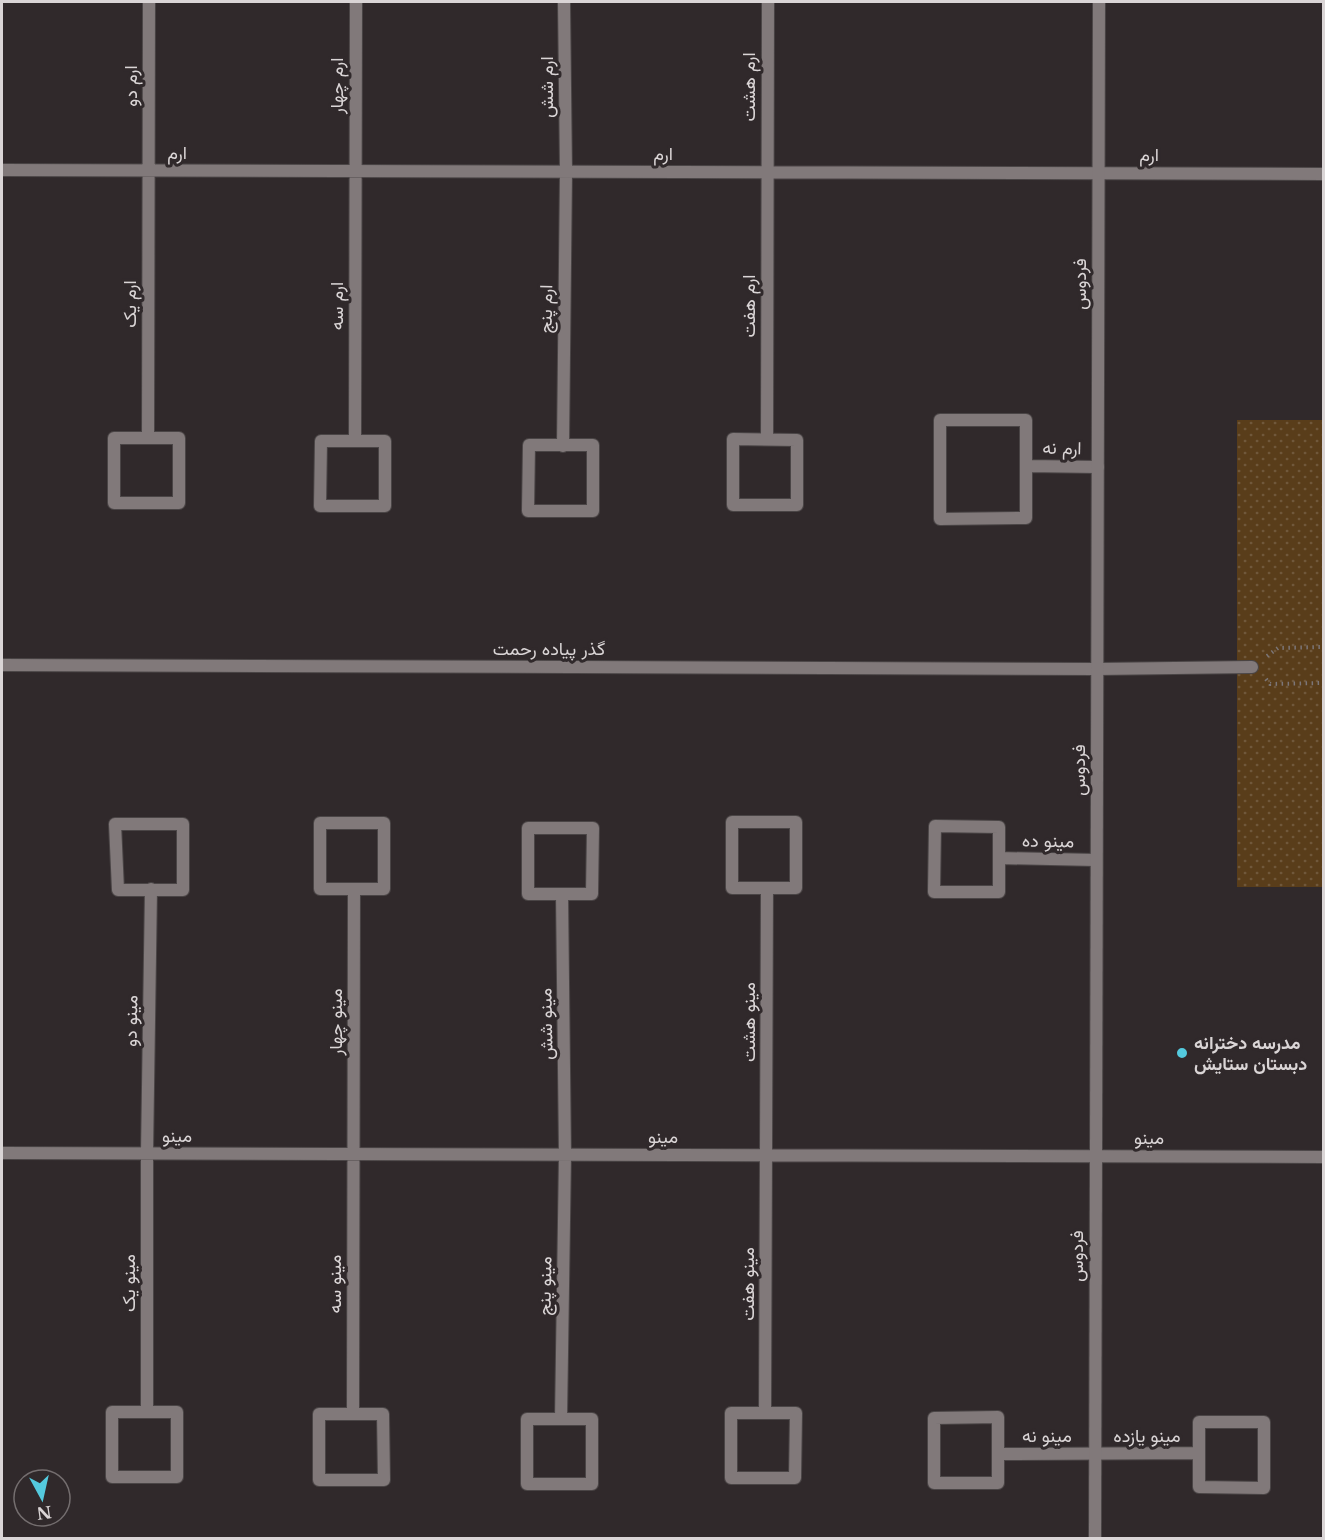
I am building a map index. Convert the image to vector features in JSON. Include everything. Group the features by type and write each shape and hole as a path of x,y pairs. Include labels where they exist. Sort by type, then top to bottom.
{"street":[{"name":"ارم دو","path":"149,2 149,171"},
{"name":"ارم چهار","path":"355,171 356,2"},
{"name":"ارم شش","path":"564,2 566,172"},
{"name":"ارم هشت","path":"767,172 768,2"},
{"name":"فردوس","path":"1095,1539 1099,2"},
{"name":"ارم","path":"2,170 1323,174"},
{"name":"ارم یک","path":"148,438 149,171"},
{"name":"ارم سه","path":"355,171 355,440"},
{"name":"ارم پنج","path":"563,446 566,172"},
{"name":"ارم هفت","path":"767,172 767,440"},
{"path":"940,420 1026,420 1026,466 1026,518 940,519 940,420"},
{"path":"114,438 148,438 178,438 178,503 114,503 114,438"},
{"path":"733,439 767,440 797,440 797,505 733,505 733,439"},
{"path":"355,440 385,441 385,506 320,506 321,441 355,440"},
{"path":"529,445 563,446 593,445 593,511 528,511 529,445"},
{"name":"ارم نه","path":"1026,466 1098,466"},
{"name":"گذر پیاده رحمت","path":"2,665 1097,669 1252,667"},
{"path":"732,822 796,822 796,888 767,889 732,888 732,822"},
{"path":"320,823 384,823 384,889 354,889 320,889 320,823"},
{"path":"115,824 183,824 183,890 151,890 118,890 115,824"},
{"path":"935,826 999,827 999,858 999,892 934,892 935,826"},
{"path":"528,828 592,828 592,894 562,894 528,894 528,828"},
{"name":"مینو ده","path":"999,858 1096,860"},
{"name":"مینو چهار","path":"354,889 354,1154"},
{"name":"مینو هشت","path":"766,1155 767,889"},
{"name":"مینو دو","path":"147,1154 151,890"},
{"name":"مینو شش","path":"562,894 565,1155"},
{"name":"مینو","path":"2,1153 1323,1157"},
{"name":"مینو یک","path":"147,1154 147,1412"},
{"name":"مینو سه","path":"353,1414 354,1154"},
{"name":"مینو پنج","path":"561,1419 565,1155"},
{"name":"مینو هفت","path":"765,1413 766,1155"},
{"path":"112,1412 147,1412 177,1412 177,1478 112,1477 112,1412"},
{"path":"731,1413 765,1413 796,1413 795,1478 731,1478 731,1413"},
{"path":"319,1414 353,1414 383,1414 384,1480 319,1480 319,1414"},
{"path":"934,1418 998,1418 998,1454 998,1483 934,1483 934,1418"},
{"path":"527,1419 561,1419 592,1419 592,1484 527,1484 527,1419"},
{"path":"1199,1422 1264,1422 1264,1488 1199,1487 1199,1454 1199,1422"},
{"name":"مینو نه","path":"998,1454 1095,1454"},
{"name":"مینو یازده","path":"1095,1454 1199,1454"}],"path":[{"path":"1323,647 1278,648 1252,667 1270,684 1323,683"}],"shaded area":[{"path":"1237,420 1323,420 1323,887 1237,887"}],"place":[{"name":"مدرسه دخترانه دبستان ستایش","path":"1182,1053"}]}
